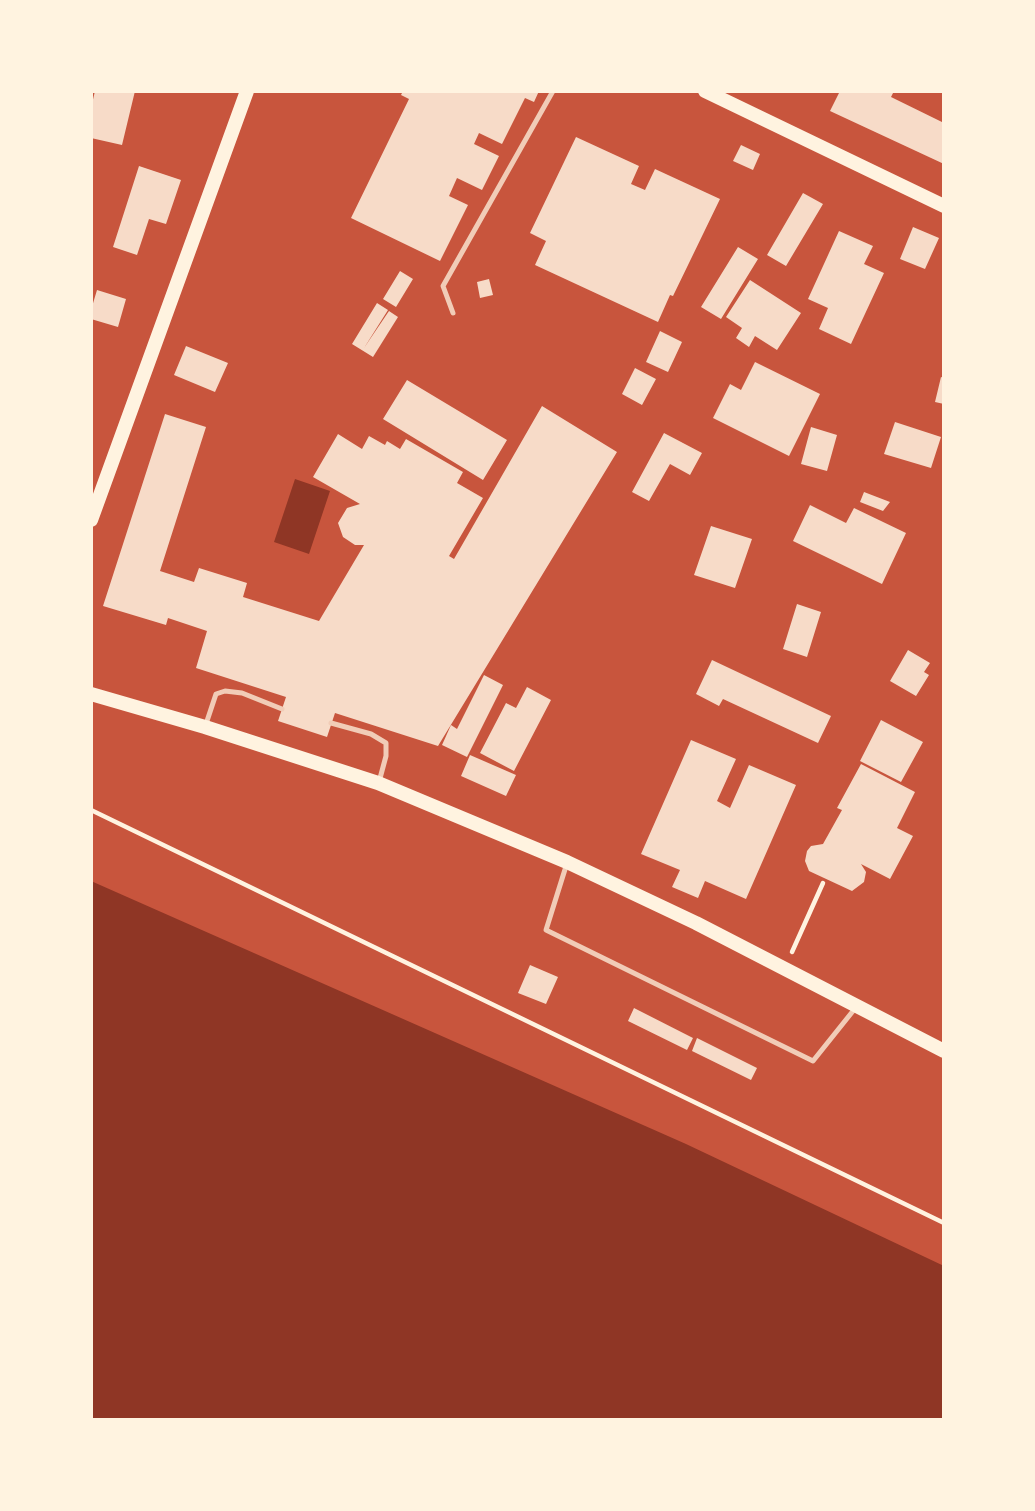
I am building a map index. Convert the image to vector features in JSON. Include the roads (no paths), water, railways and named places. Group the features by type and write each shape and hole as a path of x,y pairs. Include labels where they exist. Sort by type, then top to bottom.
{"main road":[{"path":"91,520 247,91"},
{"path":"705,91 944,206"},
{"path":"91,694 205,727 379,783 567,862 696,923 944,1051"}],"lane":[{"path":"453,313 443,286 553,91"},
{"path":"205,727 216,694 225,691 242,693 282,709"},
{"path":"331,723 371,734 386,743 386,756 379,783"},
{"path":"567,862 546,930 813,1062 857,1006"}]}
